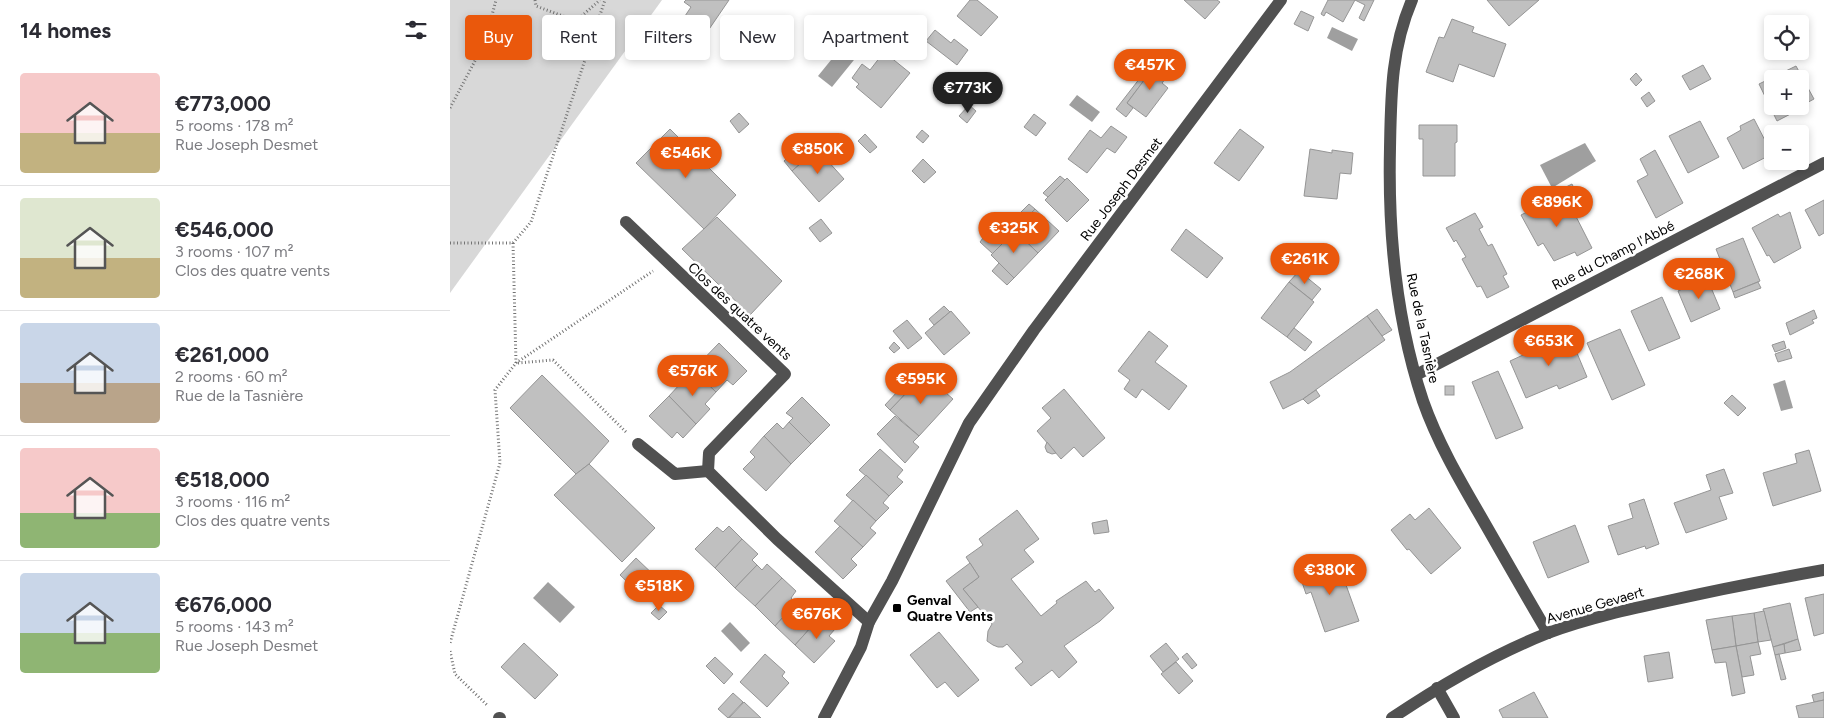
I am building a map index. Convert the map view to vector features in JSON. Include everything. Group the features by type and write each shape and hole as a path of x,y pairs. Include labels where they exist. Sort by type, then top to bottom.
{"street":[{"name":"Rue Joseph Desmet","path":"824,718 861,647 869,622 892,581 969,423 1034,330 1281,0"},
{"name":"Rue de la Tasnière","path":"1412,0 1400,32 1392,78 1389,198 1392,244 1402,318 1424,402 1455,471 1548,633"},
{"name":"Rue du Champ l'Abbé","path":"1416,375 1824,163"},
{"name":"Clos des quatre vents","path":"626,222 785,374 709,453 708,471"},
{"path":"638,444 675,474 708,471 778,539 869,622"},
{"name":"Avenue Gevaert","path":"1392,718 1436,688 1487,660 1548,633 1589,619 1638,607 1824,570"},
{"path":"1436,688 1454,718"}],"path":[{"path":"450,108 485,42 496,0"},
{"path":"535,0 536,6 576,21 600,0"},
{"path":"516,363 513,243 531,222 605,0"},
{"path":"450,243 513,243"},
{"path":"450,643 500,463 495,390 516,363 666,262"},
{"path":"516,363 553,360 638,444"},
{"path":"450,651 456,674 499,718"}],"shaded area":[{"path":"450,0 662,0 651,15 625,15 625,51 450,293"},
{"path":"1332,27 1358,39 1352,51 1327,38"},
{"path":"831,60 854,60 832,87 818,76"},
{"path":"1077,95 1100,112 1092,122 1069,105"},
{"path":"1585,143 1596,161 1552,188 1540,165"},
{"path":"1785,380 1793,408 1781,411 1773,384"},
{"path":"548,582 575,607 560,623 533,598"},
{"path":"730,622 750,643 741,652 721,631"}],"building":[{"path":"686,0 729,0 710,28 710,15 686,15 691,7 684,2"},
{"path":"970,0 977,0 998,17 981,36 957,16"},
{"path":"1184,0 1217,0 1220,2 1205,19"},
{"path":"1328,0 1355,0 1343,22 1326,12 1324,16 1321,14"},
{"path":"1355,0 1374,0 1364,21 1359,18 1365,5"},
{"path":"1487,0 1539,0 1509,26"},
{"path":"1301,11 1314,17 1308,31 1294,24"},
{"path":"1452,19 1474,27 1472,32 1506,44 1494,77 1459,64 1453,82 1426,72 1439,37 1444,38"},
{"path":"935,30 951,43 954,39 968,50 957,65 927,42"},
{"path":"878,60 894,60 910,73 881,108 856,87 859,84 852,78 862,64 870,70"},
{"path":"1154,60 1157,63 1127,103 1133,108 1126,117 1116,109"},
{"path":"1157,63 1170,73 1162,83 1168,88 1146,117 1127,103"},
{"path":"1703,65 1711,79 1690,90 1682,76"},
{"path":"1796,66 1798,70 1788,70"},
{"path":"1636,73 1642,80 1636,86 1630,79"},
{"path":"1764,82 1764,94 1759,84"},
{"path":"1809,90 1814,99 1809,102"},
{"path":"1649,92 1655,101 1647,107 1641,98"},
{"path":"969,105 976,111 967,123 959,116"},
{"path":"739,113 749,124 739,133 730,121"},
{"path":"1034,114 1046,123 1036,136 1024,127"},
{"path":"1774,115 1789,115 1777,121"},
{"path":"1754,119 1764,138 1764,158 1743,169 1727,138 1741,130 1740,126"},
{"path":"1700,121 1719,157 1688,173 1669,136"},
{"path":"1419,125 1457,125 1455,176 1423,176 1423,139 1419,139"},
{"path":"1111,126 1127,137 1115,153 1107,148 1087,173 1068,159 1090,130 1101,138"},
{"path":"670,129 736,195 704,229 636,163"},
{"path":"1240,129 1264,147 1239,181 1214,163"},
{"path":"922,130 929,136 923,143 916,137"},
{"path":"865,134 877,147 870,153 858,141"},
{"path":"807,140 817,149 792,171 784,161"},
{"path":"817,149 844,179 819,202 792,171"},
{"path":"1310,149 1332,153 1332,150 1353,153 1351,174 1340,173 1337,199 1304,196"},
{"path":"1655,150 1683,203 1656,218 1637,181 1648,175 1640,159"},
{"path":"923,159 936,172 924,183 912,171"},
{"path":"1060,176 1065,180 1048,197 1043,193"},
{"path":"1067,178 1089,200 1067,222 1045,200"},
{"path":"1572,184 1581,204 1571,209 1562,189"},
{"path":"1562,189 1592,248 1577,256 1575,252 1554,261 1543,243 1538,246 1521,215 1549,201 1547,198"},
{"path":"1824,200 1824,233 1819,236 1805,210"},
{"path":"1029,204 1035,209 1015,231 1008,225"},
{"path":"1035,209 1059,231 1038,253 1015,231"},
{"path":"1790,212 1801,248 1774,263 1769,255 1767,256 1752,228 1778,214 1780,217"},
{"path":"1475,213 1483,227 1479,229 1488,246 1492,244 1507,274 1503,276 1509,287 1487,298 1481,286 1477,287 1462,259 1466,257 1446,228"},
{"path":"717,217 782,281 750,315 682,249"},
{"path":"821,219 832,233 820,242 809,228"},
{"path":"1009,225 1015,231 993,254 980,242 983,238 989,243"},
{"path":"1186,229 1223,258 1207,278 1171,250"},
{"path":"1015,231 1038,253 1014,278 991,255"},
{"path":"1743,238 1760,281 1733,292 1716,249"},
{"path":"999,263 1014,278 1007,285 992,271"},
{"path":"1299,271 1321,289 1312,300 1289,282"},
{"path":"1707,278 1720,309 1691,322 1678,291"},
{"path":"1289,282 1314,302 1287,337 1261,318"},
{"path":"1758,282 1761,288 1735,298 1733,292"},
{"path":"1662,297 1680,338 1649,351 1631,311"},
{"path":"944,306 950,312 934,325 929,319"},
{"path":"1377,309 1392,330 1382,336 1367,316"},
{"path":"1814,310 1817,318 1812,320 1814,323 1790,335 1786,323"},
{"path":"951,311 970,333 944,355 925,333"},
{"path":"1367,316 1385,340 1303,399 1283,409 1270,382 1290,372"},
{"path":"907,320 922,338 908,349 893,331"},
{"path":"1294,328 1312,342 1305,351 1287,337"},
{"path":"1620,329 1645,385 1612,400 1587,343"},
{"path":"1149,331 1168,346 1155,362 1187,386 1169,410 1142,389 1136,398 1124,389 1130,380 1118,371"},
{"path":"1569,334 1587,377 1559,389 1557,385 1526,398 1510,361"},
{"path":"1784,341 1786,348 1775,352 1772,345"},
{"path":"894,342 900,348 894,353 889,348"},
{"path":"719,343 747,371 733,385 727,380 716,392 693,370"},
{"path":"1789,349 1792,358 1778,362 1775,354"},
{"path":"693,370 716,392 705,404 710,409 696,424 669,396"},
{"path":"1498,371 1523,428 1496,439 1472,382"},
{"path":"924,374 953,399 919,436 890,410"},
{"path":"924,374 890,410 885,405 911,377 916,382"},
{"path":"542,375 609,441 589,464 576,474 510,408"},
{"path":"1445,386 1454,386 1454,395 1445,395"},
{"path":"1064,389 1105,438 1083,457 1074,447 1061,459 1037,431 1051,418 1042,408"},
{"path":"1316,390 1320,396 1308,404 1303,399"},
{"path":"1732,395 1746,408 1738,416 1724,403"},
{"path":"669,396 696,424 683,438 677,432 672,438 649,416"},
{"path":"802,397 830,425 811,444 789,422 793,418 786,413"},
{"path":"895,416 919,436 913,442 919,447 905,463 877,434"},
{"path":"789,422 811,444 791,464 764,436 777,423 783,429"},
{"path":"764,436 791,464 766,491 743,469 755,457 750,452"},
{"path":"1047,442 1056,453 1047,452 1045,447"},
{"path":"880,449 903,470 897,477 903,482 889,496 859,470"},
{"path":"1809,450 1821,491 1773,506 1763,473 1797,463 1795,454"},
{"path":"589,464 655,528 622,562 554,495"},
{"path":"1724,469 1733,493 1719,497 1727,519 1686,533 1674,503 1711,490 1706,475"},
{"path":"866,475 889,496 883,503 889,508 876,521 846,495"},
{"path":"1644,499 1659,544 1646,549 1645,546 1618,555 1608,526 1633,518 1629,504"},
{"path":"853,500 876,521 870,528 876,533 863,547 834,521"},
{"path":"1429,508 1461,548 1431,574 1409,549 1407,550 1391,530 1410,514 1415,520"},
{"path":"1017,510 1039,539 1024,550 1034,562 1011,579 1041,616 1057,603 1056,601 1086,581 1095,592 1099,589 1114,608 1100,621 1064,646 1077,662 1059,678 1052,670 1031,686 1015,668 1023,662 1007,644 1003,647 998,647 987,641 988,631 992,624 963,589 979,577 966,557 983,545 979,539"},
{"path":"1107,520 1109,532 1094,534 1092,523"},
{"path":"1575,525 1589,562 1548,578 1533,542"},
{"path":"729,526 742,539 715,568 695,549 717,527 723,532"},
{"path":"840,526 863,547 851,559 857,565 843,579 815,552"},
{"path":"742,539 758,554 752,560 757,565 735,588 715,568"},
{"path":"636,558 659,580 643,597 620,575"},
{"path":"1337,560 1359,621 1325,632 1311,592 1306,594 1299,573"},
{"path":"970,563 979,577 963,589 978,607 970,612 946,581"},
{"path":"767,564 782,578 755,606 735,588 757,565 762,570"},
{"path":"782,578 796,591 791,598 796,603 775,626 755,606"},
{"path":"1824,594 1824,633 1814,636 1805,598"},
{"path":"807,602 821,616 795,645 775,626 796,603 801,608"},
{"path":"1790,603 1798,639 1773,647 1763,609"},
{"path":"659,605 667,612 659,620 651,613"},
{"path":"1764,611 1771,640 1758,642 1754,613"},
{"path":"1754,613 1758,642 1736,646 1732,616"},
{"path":"821,616 835,629 829,636 835,641 814,663 795,645"},
{"path":"1732,616 1736,646 1712,650 1706,620"},
{"path":"939,632 979,680 958,697 945,682 937,688 910,655"},
{"path":"1798,639 1801,650 1785,653 1784,644"},
{"path":"1758,642 1761,654 1750,656 1754,675 1742,677 1736,646"},
{"path":"524,643 558,675 535,699 501,667"},
{"path":"1166,643 1179,659 1163,672 1150,656"},
{"path":"1784,644 1785,653 1775,655 1773,647"},
{"path":"1736,646 1745,693 1732,696 1726,662 1715,663 1712,650"},
{"path":"1669,652 1673,678 1648,682 1644,656"},
{"path":"1187,653 1197,665 1192,669 1182,657"},
{"path":"765,654 785,672 782,676 789,683 767,707 740,682"},
{"path":"1779,654 1786,679 1781,680 1775,655"},
{"path":"715,657 733,674 724,684 706,666"},
{"path":"1176,662 1193,681 1179,694 1161,674"},
{"path":"1534,692 1548,718 1503,718 1499,710"},
{"path":"1824,692 1824,700 1814,702 1812,695"},
{"path":"733,693 743,702 728,718 718,709"},
{"path":"1824,700 1824,718 1799,718 1796,706"},
{"path":"744,702 761,718 729,718"}],"place":[{"name":"Genval Quatre Vents","path":"897,608"}]}
